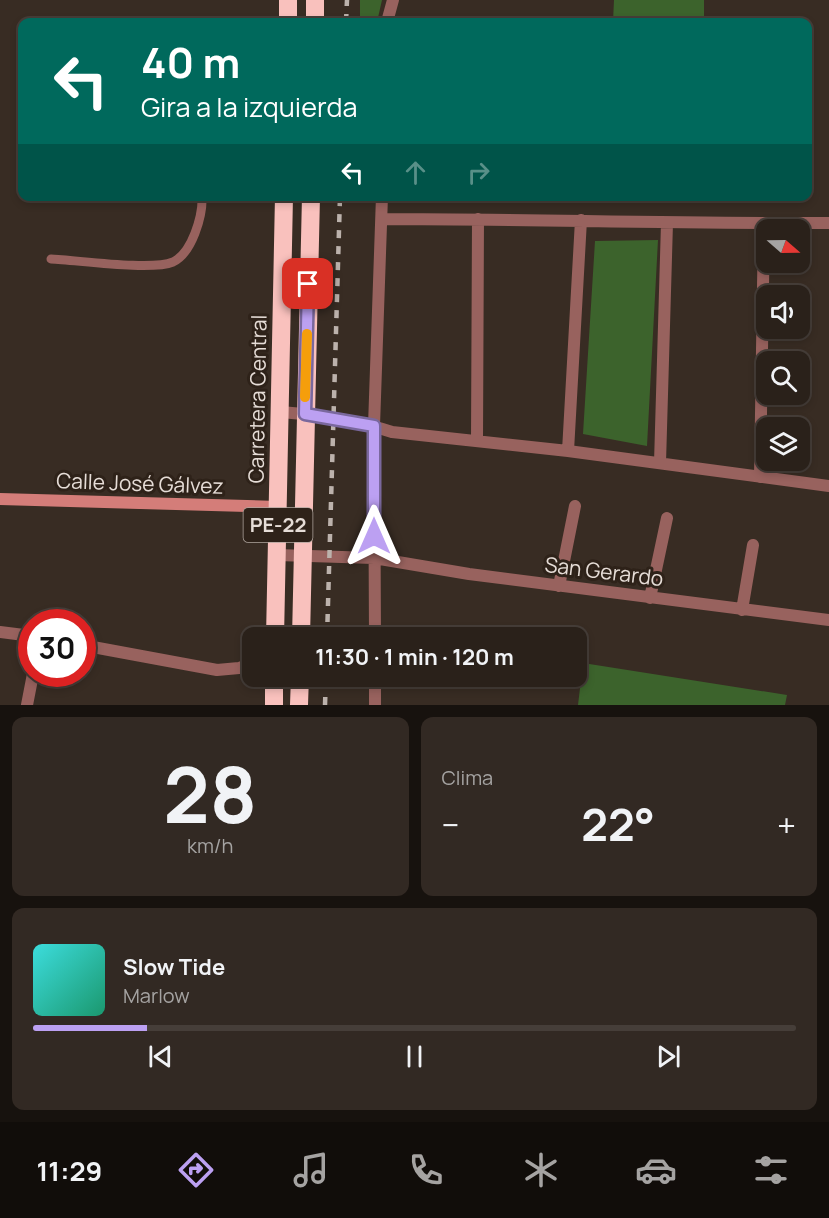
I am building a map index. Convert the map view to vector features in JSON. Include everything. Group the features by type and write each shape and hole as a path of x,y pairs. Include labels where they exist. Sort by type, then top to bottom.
{"highway":[{"path":"288,0 288,18"},
{"path":"315,0 315,18"},
{"name":"Carretera Central","path":"275,627 284,201"},
{"name":"PE-22","path":"301,627 311,201"},
{"path":"274,687 274,705"},
{"path":"299,705 300,687"}],"street":[{"path":"388,18 393,0"},
{"path":"375,627 374,426 382,201"},
{"path":"382,219 581,220 667,224 756,223"},
{"path":"477,440 478,219"},
{"path":"568,451 581,220"},
{"path":"810,223 829,223"},
{"path":"660,463 667,224"},
{"path":"760,477 763,273"},
{"path":"281,412 374,426 392,432 568,451 829,486"},
{"name":"Calle José Gálvez","path":"0,499 278,507"},
{"path":"559,586 575,506"},
{"path":"650,598 667,518"},
{"path":"742,610 753,545"},
{"name":"San Gerardo","path":"277,555 374,558 559,586 829,620"},
{"path":"0,632 18,634"},
{"path":"96,648 217,670 242,667"},
{"path":"27,705 30,687"},
{"path":"375,687 375,705"}],"lane":[{"path":"51,258 156,266 174,261 194,239 203,208 202,201"}],"green space":[{"path":"360,0 382,0 378,18 360,18"},
{"path":"614,0 704,0 704,18 613,18"},
{"path":"658,240 647,446 583,434 595,241"},
{"path":"587,664 787,695 785,705 578,705 580,687 587,687"}],"railway":[{"path":"346,18 347,0"},
{"path":"327,627 340,201"},
{"path":"325,705 326,687"}],"slow traffic":[{"path":"305,397 307,334"}],"route":[{"path":"308,284 305,414 333,417 374,426 374,536"}]}
